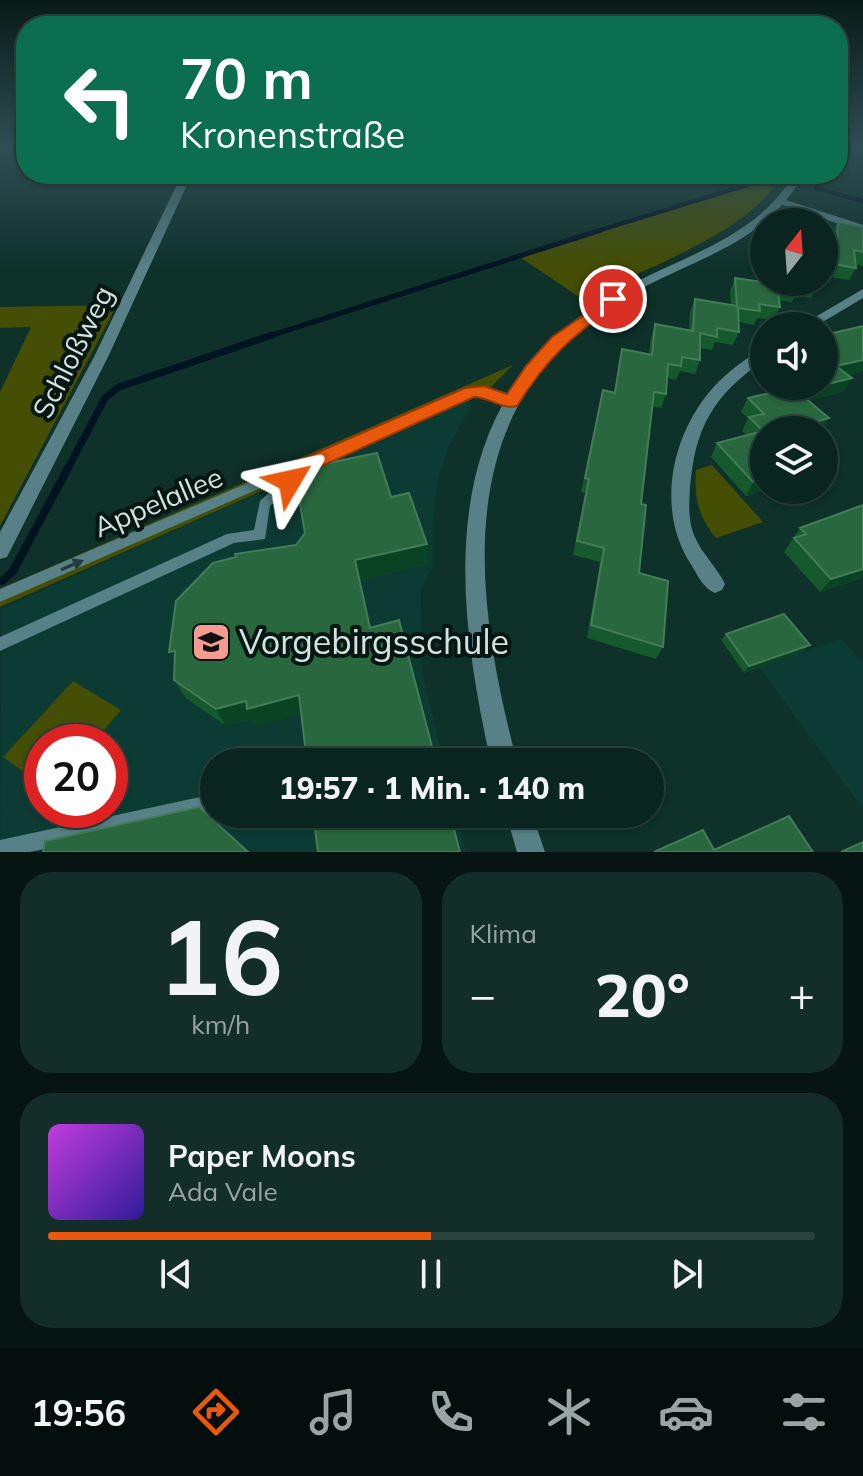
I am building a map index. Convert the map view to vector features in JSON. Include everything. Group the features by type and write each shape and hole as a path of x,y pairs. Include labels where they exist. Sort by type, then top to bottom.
{"street":[{"name":"Schloßweg","path":"0,551 89,381 180,188"},
{"path":"500,748 486,692 477,635 474,554 488,455 511,402 548,350 594,310 746,231 783,202 791,188"},
{"path":"783,202 863,229"},
{"path":"831,312 863,293"},
{"path":"715,584 685,537 681,493 687,446 692,428 709,398 750,363"},
{"path":"523,828 531,852"}],"lane":[{"name":"Appelallee","path":"0,596 471,392 484,391 511,402"},
{"path":"0,644 232,538 260,535 264,504 308,464"},
{"path":"0,849 200,806"}],"shaded area":[{"name":"Vorgebirgsschule","path":"469,399 472,405 448,447 438,480 433,521 433,566 421,588 422,673 441,748 200,748 200,828 460,828 466,852 0,852 1,609 256,494 278,500 293,485 334,467 365,444"},
{"path":"841,639 863,663 863,809 759,667"}],"green space":[{"path":"745,188 772,188 761,202 715,235 582,299 520,257"},
{"path":"117,305 0,526 0,392 31,327 0,328 0,307"},
{"path":"513,365 490,388 469,399 0,607 0,589"},
{"path":"712,465 763,522 716,538 701,514 696,489 696,470"},
{"path":"73,681 121,710 109,724 33,724"},
{"path":"24,734 24,772 3,757"}],"building":[{"path":"838,222 863,227 863,252 854,250 856,268 838,265"},
{"path":"735,278 750,280 750,296 779,296 780,307 759,304 760,311 738,308 739,332 717,328 717,337 700,333 700,360 682,357 681,366 668,364 666,394 654,392 641,504 646,505 639,573 668,581 663,647 591,625 604,548 577,541 589,479 585,478 603,390 615,393 622,349 652,355 655,324 693,331 695,299 737,306"},
{"path":"863,326 863,360 838,366 838,332"},
{"path":"838,368 852,378 838,382"},
{"path":"750,400 808,400 827,416 754,416 764,414"},
{"path":"750,434 750,479 717,443"},
{"path":"377,453 391,497 409,493 427,544 355,560 370,628 399,620 432,748 305,748 299,695 247,709 246,701 216,709 174,680 175,651 169,652 176,601 213,563 236,557 235,554 296,545 305,533 294,470"},
{"path":"863,505 863,569 831,579 794,538 806,534 800,528"},
{"path":"784,614 810,645 749,666 726,634"},
{"path":"199,807 200,828 222,828 248,852 43,852 45,841 104,828 128,828 128,823"},
{"path":"789,816 813,852 654,852 703,830 714,850"},
{"path":"315,828 454,828 460,852 318,852"},
{"path":"863,842 863,852 841,852"}],"waterway":[{"path":"594,232 738,188"},
{"path":"816,188 863,201"},
{"path":"268,336 601,230"},
{"path":"268,336 272,335"},
{"path":"67,470 105,398 119,387 268,336"},
{"path":"2,581 13,571 68,468"}],"place":[{"name":"Vorgebirgsschule","path":"211,642"}],"route":[{"path":"290,481 308,464 471,392 484,391 511,402 531,370 557,340 613,299"}]}
